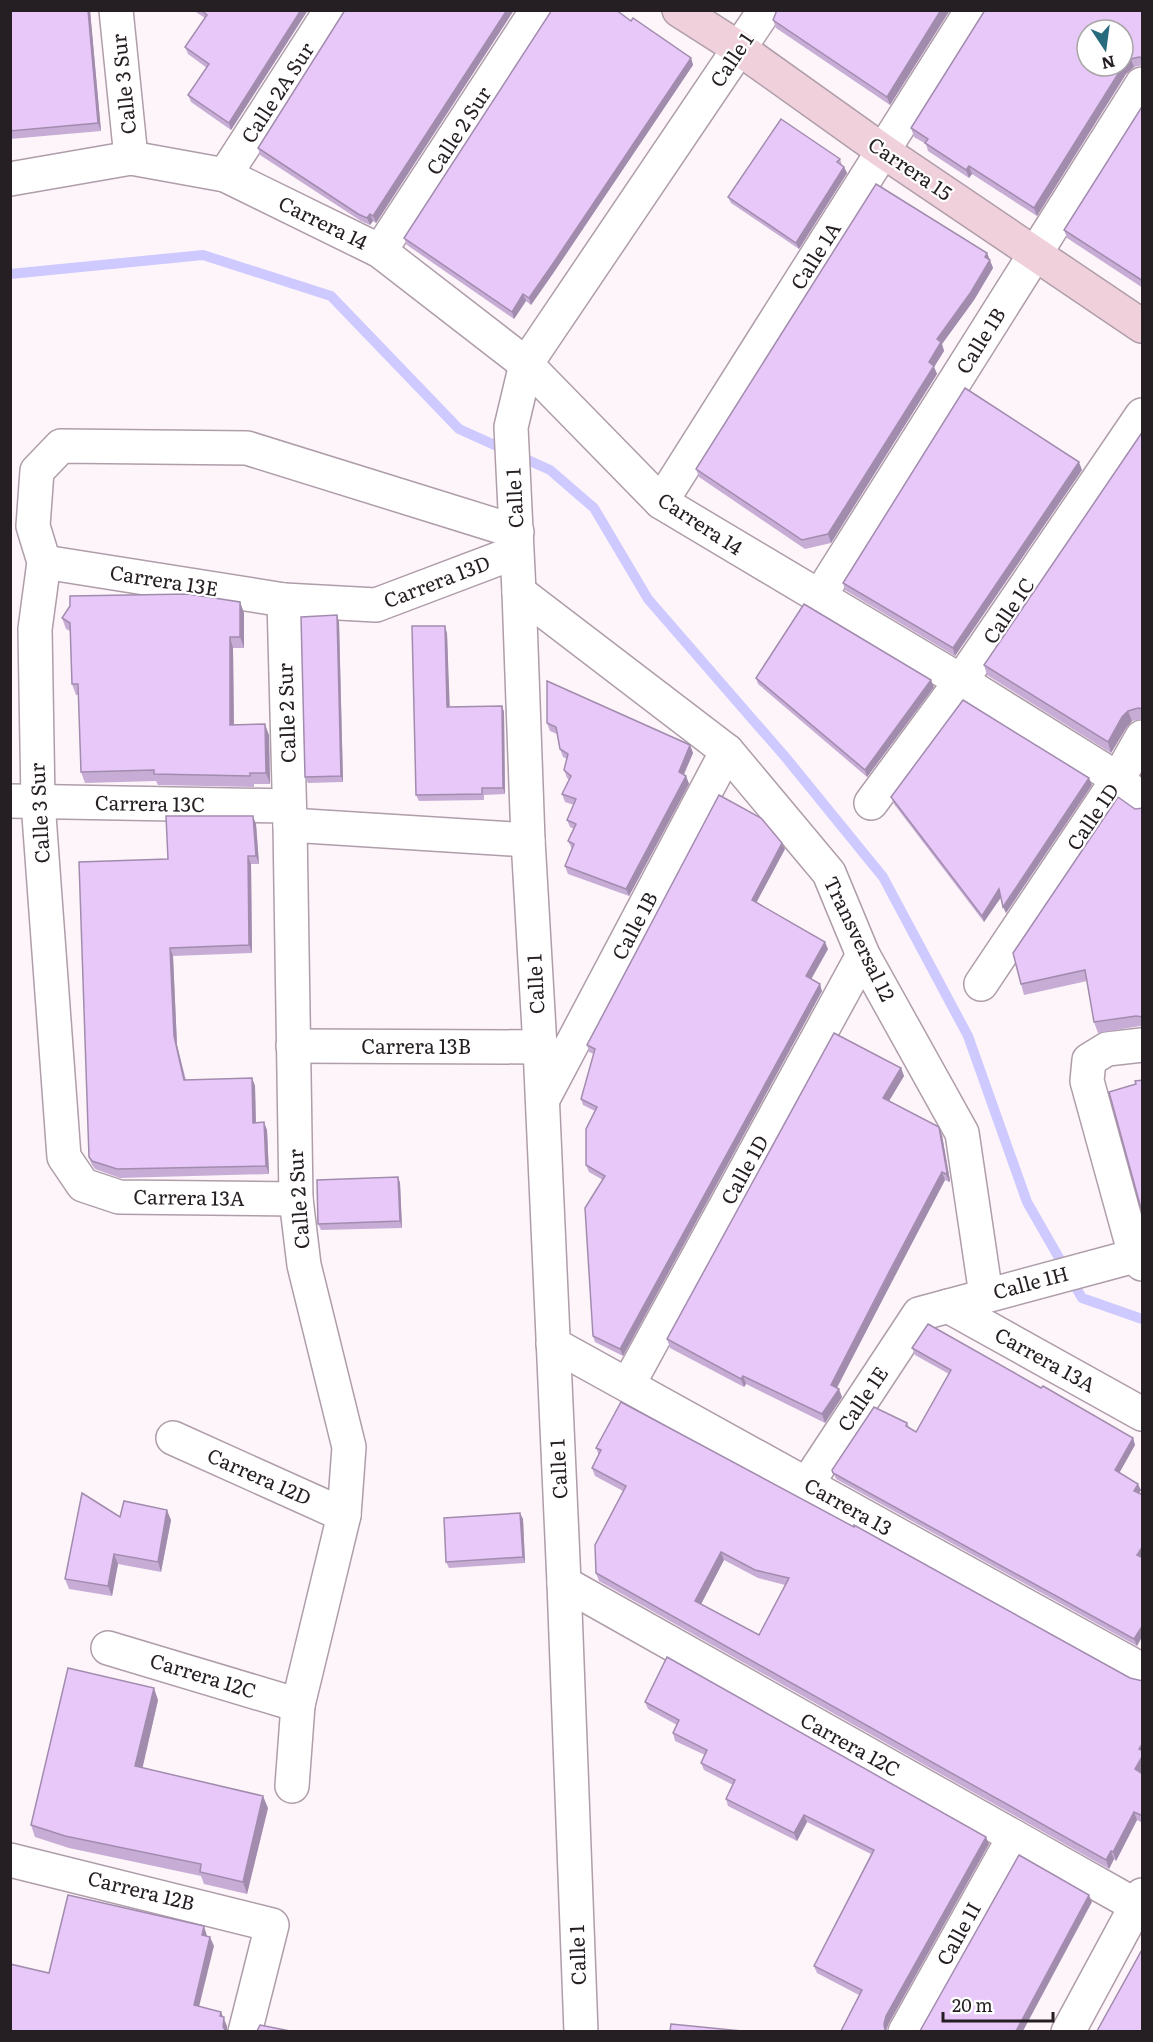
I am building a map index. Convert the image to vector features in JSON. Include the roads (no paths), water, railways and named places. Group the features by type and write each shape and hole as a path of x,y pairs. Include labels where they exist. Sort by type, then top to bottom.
{"main road":[{"name":"Carrera 15","path":"679,10 740,49 883,150 1143,326"}],"street":[{"name":"Calle 3 Sur","path":"116,10 131,158"},
{"name":"Calle 2A Sur","path":"225,175 332,10"},
{"name":"Calle 2 Sur","path":"381,251 537,10"},
{"name":"Calle 1","path":"581,2031 564,1583 540,1047 528,840 511,427 526,364 765,10"},
{"name":"Calle 1A","path":"661,502 972,10"},
{"name":"Calle 1B","path":"819,597 1143,84"},
{"name":"Carrera 14","path":"131,158 225,175 381,251 526,364 661,502 961,681 1118,779 1143,801"},
{"path":"10,179 131,158"},
{"name":"Calle 1C","path":"871,803 961,681 1143,415"},
{"name":"Calle 3 Sur","path":"83,1185 64,1157 24,802 35,629 44,562 33,526 37,471 61,446 247,448 517,542"},
{"name":"Carrera 13D","path":"284,600 376,605 517,542"},
{"name":"Carrera 13E","path":"44,562 284,600"},
{"name":"Transversal 12","path":"519,592 727,750 829,873 863,955 962,1132 994,1293"},
{"name":"Calle 2 Sur","path":"284,600 296,1199 304,1265 349,1447 344,1515 298,1705 292,1786"},
{"name":"Calle 1D","path":"981,984 1118,779 1143,737"},
{"name":"Calle 1B","path":"542,1101 727,750"},
{"name":"Carrera 13C","path":"24,802 290,816 528,840"},
{"name":"Calle 1D","path":"628,1385 863,955"},
{"path":"1134,1258 1087,1081 1089,1060 1107,1049 1143,1045"},
{"name":"Carrera 13B","path":"293,1046 540,1047"},
{"name":"Carrera 13A","path":"83,1185 119,1197 296,1199"},
{"name":"Calle 1H","path":"934,1310 1134,1258"},
{"name":"Carrera 13A","path":"934,1310 1143,1414"},
{"name":"Calle 1E","path":"807,1484 934,1310"},
{"name":"Carrera 13","path":"553,1344 1143,1670"},
{"name":"Carrera 12D","path":"173,1438 344,1515"},
{"name":"Carrera 12C","path":"564,1583 1014,1837 1140,1901"},
{"name":"Carrera 12C","path":"108,1648 298,1705"},
{"name":"Calle 1I","path":"905,2031 1014,1837"},
{"name":"Carrera 12B","path":"11,1859 272,1924 245,2031"},
{"path":"1068,2031 1140,1901"}],"waterway":[{"path":"10,274 203,255 331,296 459,429 550,470 594,508 648,599 787,759 883,877 968,1036 1027,1202 1082,1298 1142,1319"}]}
